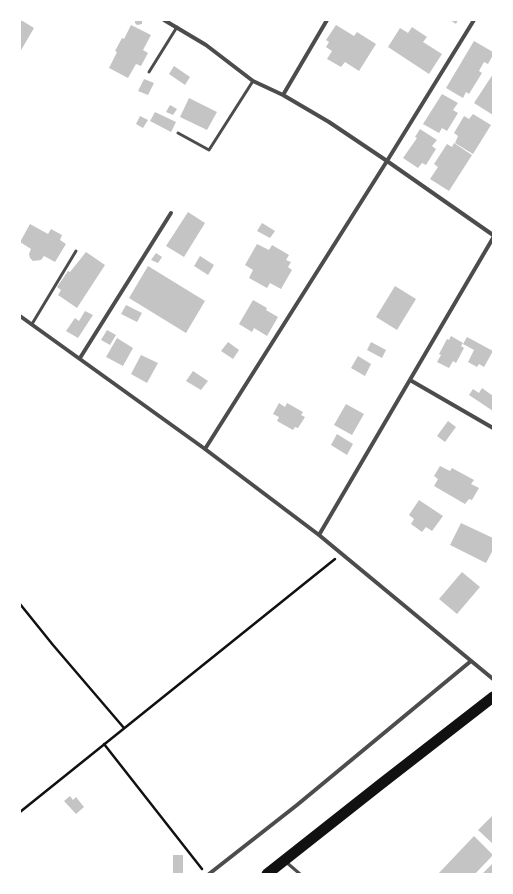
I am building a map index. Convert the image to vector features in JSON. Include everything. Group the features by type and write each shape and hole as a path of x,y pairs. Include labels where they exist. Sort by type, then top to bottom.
{"highway":[{"path":"268,874 493,697"}],"street":[{"path":"164,20 169,21 206,45 253,81 283,95 329,122 493,234"},
{"path":"283,95 327,20"},
{"path":"205,449 474,20"},
{"path":"80,358 171,213"},
{"path":"319,535 493,238"},
{"path":"20,316 205,449 319,535 493,679"},
{"path":"410,380 493,428"},
{"path":"209,874 303,800 471,661"}],"lane":[{"path":"149,72 177,27"},
{"path":"178,133 209,150 253,81"},
{"path":"32,324 76,251"},
{"path":"284,860 300,874"}],"path":[{"path":"20,812 342,554"},
{"path":"20,604 52,645 124,728"},
{"path":"104,744 206,874"}],"building":[{"path":"21,20 34,28 20,52 20,23"},
{"path":"135,20 142,20 142,24 137,25"},
{"path":"450,20 458,20 456,24"},
{"path":"131,25 151,35 143,50 148,53 141,66 136,64 128,78 109,68 117,52 115,51 122,38 124,39"},
{"path":"336,25 354,36 357,32 376,44 359,71 345,62 341,67 327,59 332,51 326,47 329,42 326,40"},
{"path":"412,27 427,37 423,42 442,54 429,74 388,47 400,28 408,33"},
{"path":"474,41 493,52 493,55 488,64 484,62 479,71 482,73 469,94 466,92 463,98 446,88"},
{"path":"174,66 190,77 185,85 169,74"},
{"path":"493,74 493,115 474,103"},
{"path":"144,79 154,83 148,95 138,91"},
{"path":"442,94 458,103 453,110 458,113 447,131 442,128 439,133 423,124"},
{"path":"189,98 217,112 207,130 180,117"},
{"path":"170,105 177,109 173,115 166,112"},
{"path":"155,112 176,122 171,132 150,121"},
{"path":"473,114 491,125 473,154 455,143 458,136 454,133 464,116 469,119"},
{"path":"140,116 148,120 143,128 136,124"},
{"path":"420,129 437,140 432,146 436,149 426,165 422,163 418,168 403,158 417,138 415,137"},
{"path":"454,143 472,155 449,191 430,179 438,167 434,164 447,144 452,147"},
{"path":"188,212 205,223 184,257 166,246"},
{"path":"262,223 275,231 270,238 257,231"},
{"path":"30,224 48,234 51,229 62,235 60,240 66,244 55,262 44,256 41,260 33,261 30,258 29,254 31,249 20,242"},
{"path":"257,244 269,250 272,245 289,255 286,260 291,262 288,267 292,270 281,289 270,283 267,288 249,278 253,270 245,265"},
{"path":"86,252 105,265 77,308 58,295 61,290 57,287 68,271 70,272"},
{"path":"156,253 162,257 158,263 151,260"},
{"path":"200,256 214,265 208,275 194,266"},
{"path":"148,266 205,301 186,333 129,298"},
{"path":"395,286 416,299 397,330 376,317"},
{"path":"253,300 267,308 266,310 278,317 267,336 254,328 252,332 239,324"},
{"path":"126,305 142,313 137,322 121,314"},
{"path":"85,311 93,315 78,338 66,331 75,318 79,321"},
{"path":"107,330 116,335 110,345 101,340"},
{"path":"451,336 463,343 461,346 464,348 456,363 453,361 449,368 437,362 441,355 439,354 447,339 449,340"},
{"path":"467,337 493,351 484,367 479,364 477,367 468,362 474,350 463,344"},
{"path":"117,338 133,348 123,366 106,357"},
{"path":"228,342 239,350 233,359 221,351"},
{"path":"371,342 386,350 382,358 367,350"},
{"path":"141,355 158,363 147,383 131,374"},
{"path":"358,356 371,364 365,376 351,368"},
{"path":"193,371 208,381 201,390 186,381"},
{"path":"482,388 493,396 493,411 469,395 473,389 479,393"},
{"path":"279,403 285,407 287,403 303,412 301,415 305,417 298,428 295,427 293,430 277,421 279,417 273,414"},
{"path":"346,404 364,414 352,435 334,425"},
{"path":"448,421 456,427 445,442 437,436"},
{"path":"337,434 353,444 347,455 331,445"},
{"path":"440,466 450,471 452,468 474,480 471,484 479,488 472,500 469,499 465,504 434,486 438,479 434,476"},
{"path":"419,500 443,516 432,531 426,527 422,532 411,524 414,519 409,515"},
{"path":"461,523 493,538 493,550 486,563 450,545"},
{"path":"462,572 480,587 457,614 439,599"},
{"path":"70,796 73,800 76,797 84,807 76,814 64,801"},
{"path":"493,815 493,844 478,830"},
{"path":"474,836 493,855 475,874 438,874"},
{"path":"173,855 183,855 183,874 173,874"},
{"path":"493,863 493,874 482,874"}]}
